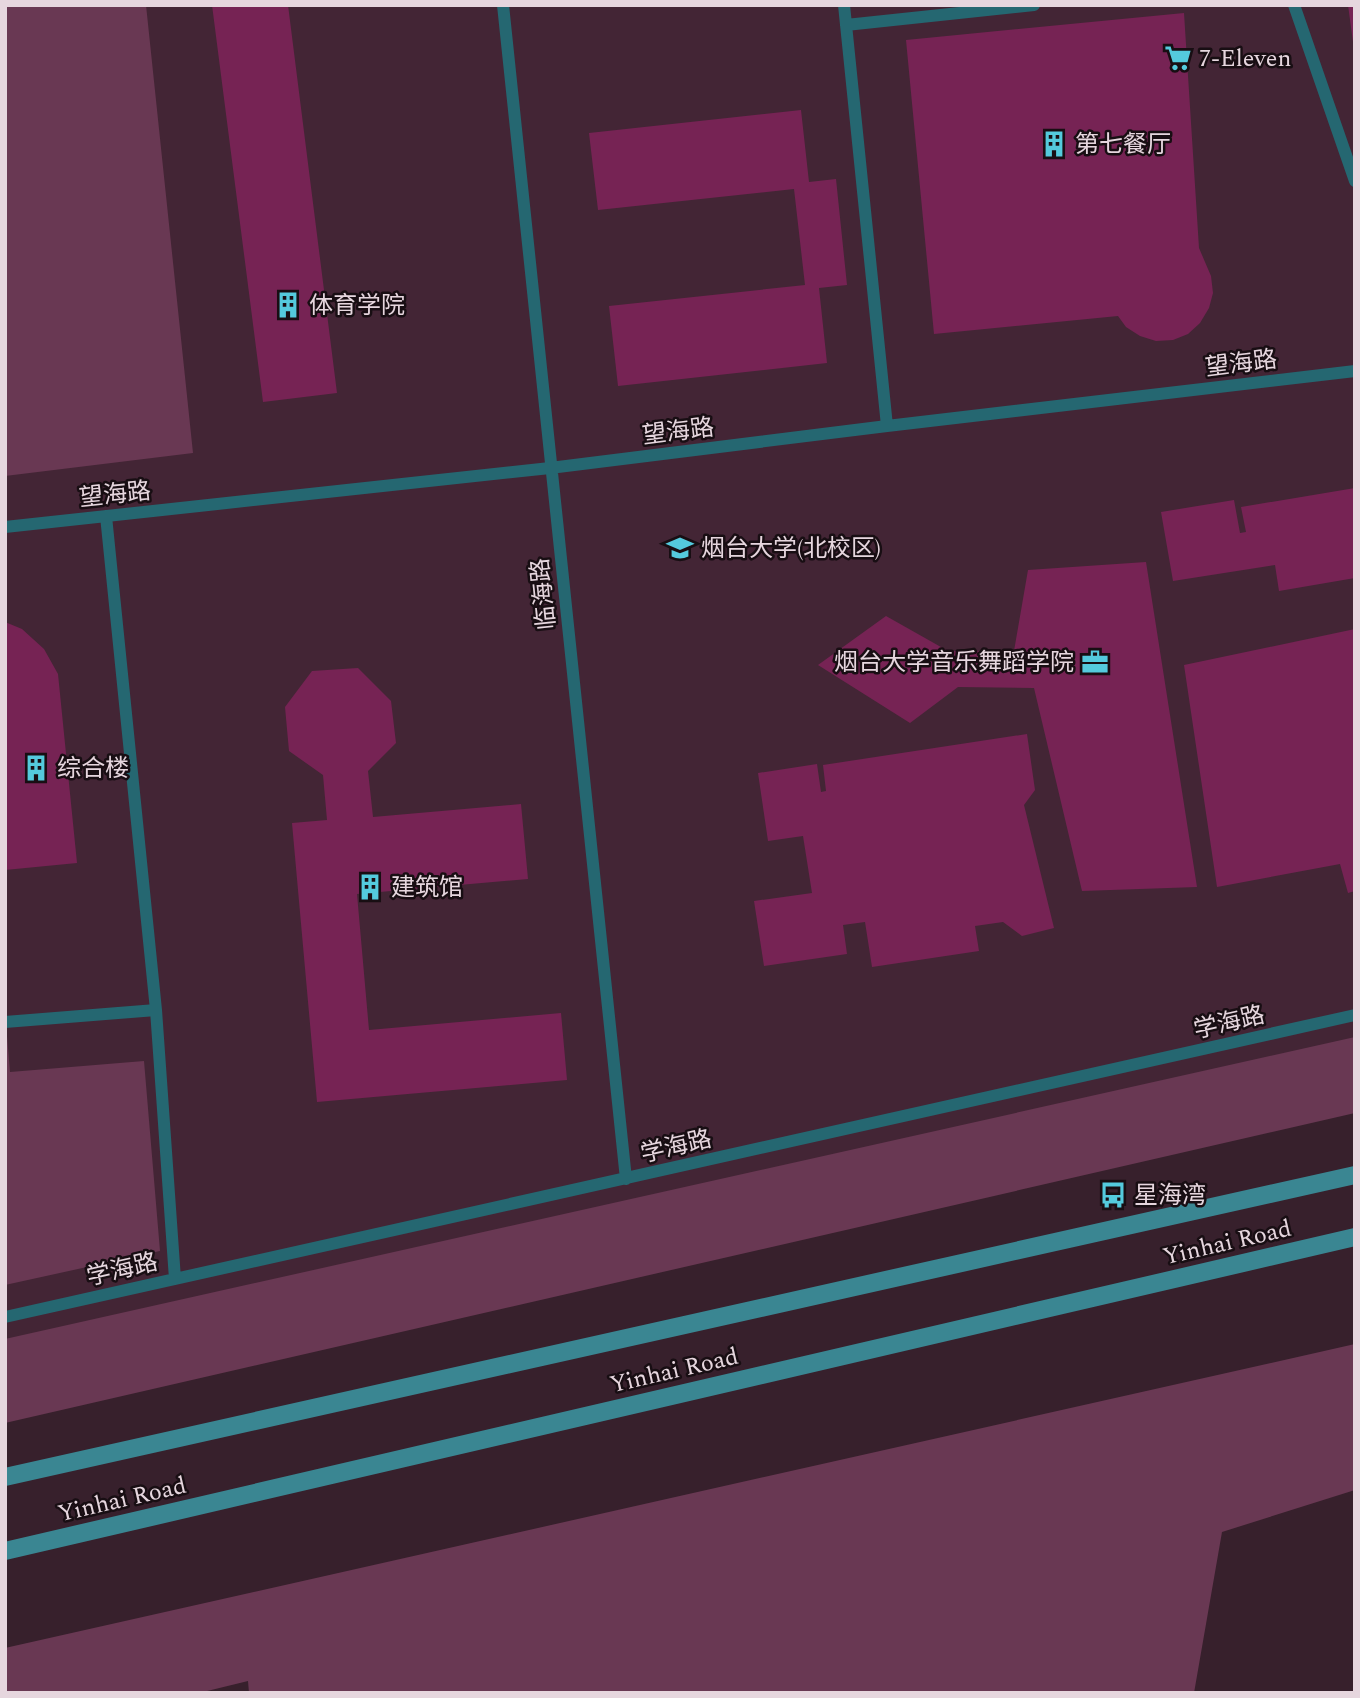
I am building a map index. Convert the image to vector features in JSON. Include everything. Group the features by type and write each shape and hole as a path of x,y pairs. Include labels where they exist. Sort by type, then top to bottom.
{"main road":[{"name":"Yinhai Road","path":"5,1477 1355,1175"},
{"name":"Yinhai Road","path":"5,1551 1355,1237"}],"lane":[{"name":"临海路","path":"503,5 625,1179"},
{"path":"844,5 887,426"},
{"path":"846,24 1034,5"},
{"path":"1294,5 1355,181"},
{"name":"望海路","path":"5,527 551,468 1355,371"},
{"path":"106,516 156,1010 175,1279"},
{"path":"5,1022 156,1010"},
{"name":"学海路","path":"5,1317 1355,1015"}],"shaded area":[{"name":"烟台大学(北校区)","path":"5,5 1355,5 1355,1092 5,1406"},
{"path":"5,5 146,5 193,453 5,476"},
{"path":"5,1036 10,1072 144,1061 160,1251 5,1285"},
{"path":"1355,1037 1355,1113 5,1423 5,1339"},
{"path":"1355,1344 1355,1490 1222,1532 1194,1693 249,1693 248,1681 199,1693 5,1693 5,1648"}],"building":[{"path":"212,5 288,5 337,393 263,402"},
{"path":"1348,5 1355,5 1353,42"},
{"name":"第七餐厅","path":"1184,13 1199,248 1211,276 1213,293 1209,308 1200,323 1188,334 1173,340 1156,341 1140,336 1126,327 1118,316 934,334 906,40"},
{"path":"801,110 809,182 836,179 847,285 819,288 827,363 618,386 609,306 805,285 794,189 598,210 589,133"},
{"path":"1355,488 1355,578 1279,591 1275,565 1173,581 1161,512 1234,500 1240,533 1246,532 1241,507"},
{"path":"1146,562 1197,887 1082,891 1034,688 958,687 910,723 818,665 886,616 948,651 1014,651 1028,570"},
{"name":"综合楼","path":"5,622 22,629 44,649 58,674 77,863 5,870"},
{"path":"1355,629 1355,891 1348,893 1340,864 1217,887 1184,665"},
{"name":"建筑馆","path":"358,668 391,701 396,743 368,771 373,817 521,804 528,879 357,894 369,1030 561,1013 567,1080 317,1102 292,823 327,820 323,775 289,751 285,707 312,671"},
{"path":"1027,734 1035,790 1024,805 1054,928 1022,936 1003,922 975,926 979,951 872,967 865,922 843,925 847,954 764,966 754,901 812,893 803,836 768,841 758,773 817,764 821,792 826,791 823,765"}],"place":[{"name":"7-Eleven","path":"1178,58"},
{"name":"第七餐厅","path":"1054,144"},
{"name":"体育学院","path":"288,305"},
{"name":"烟台大学(北校区)","path":"680,548"},
{"name":"烟台大学音乐舞蹈学院","path":"1095,662"},
{"name":"综合楼","path":"36,768"},
{"name":"建筑馆","path":"370,887"},
{"name":"星海湾","path":"1113,1195"}]}
